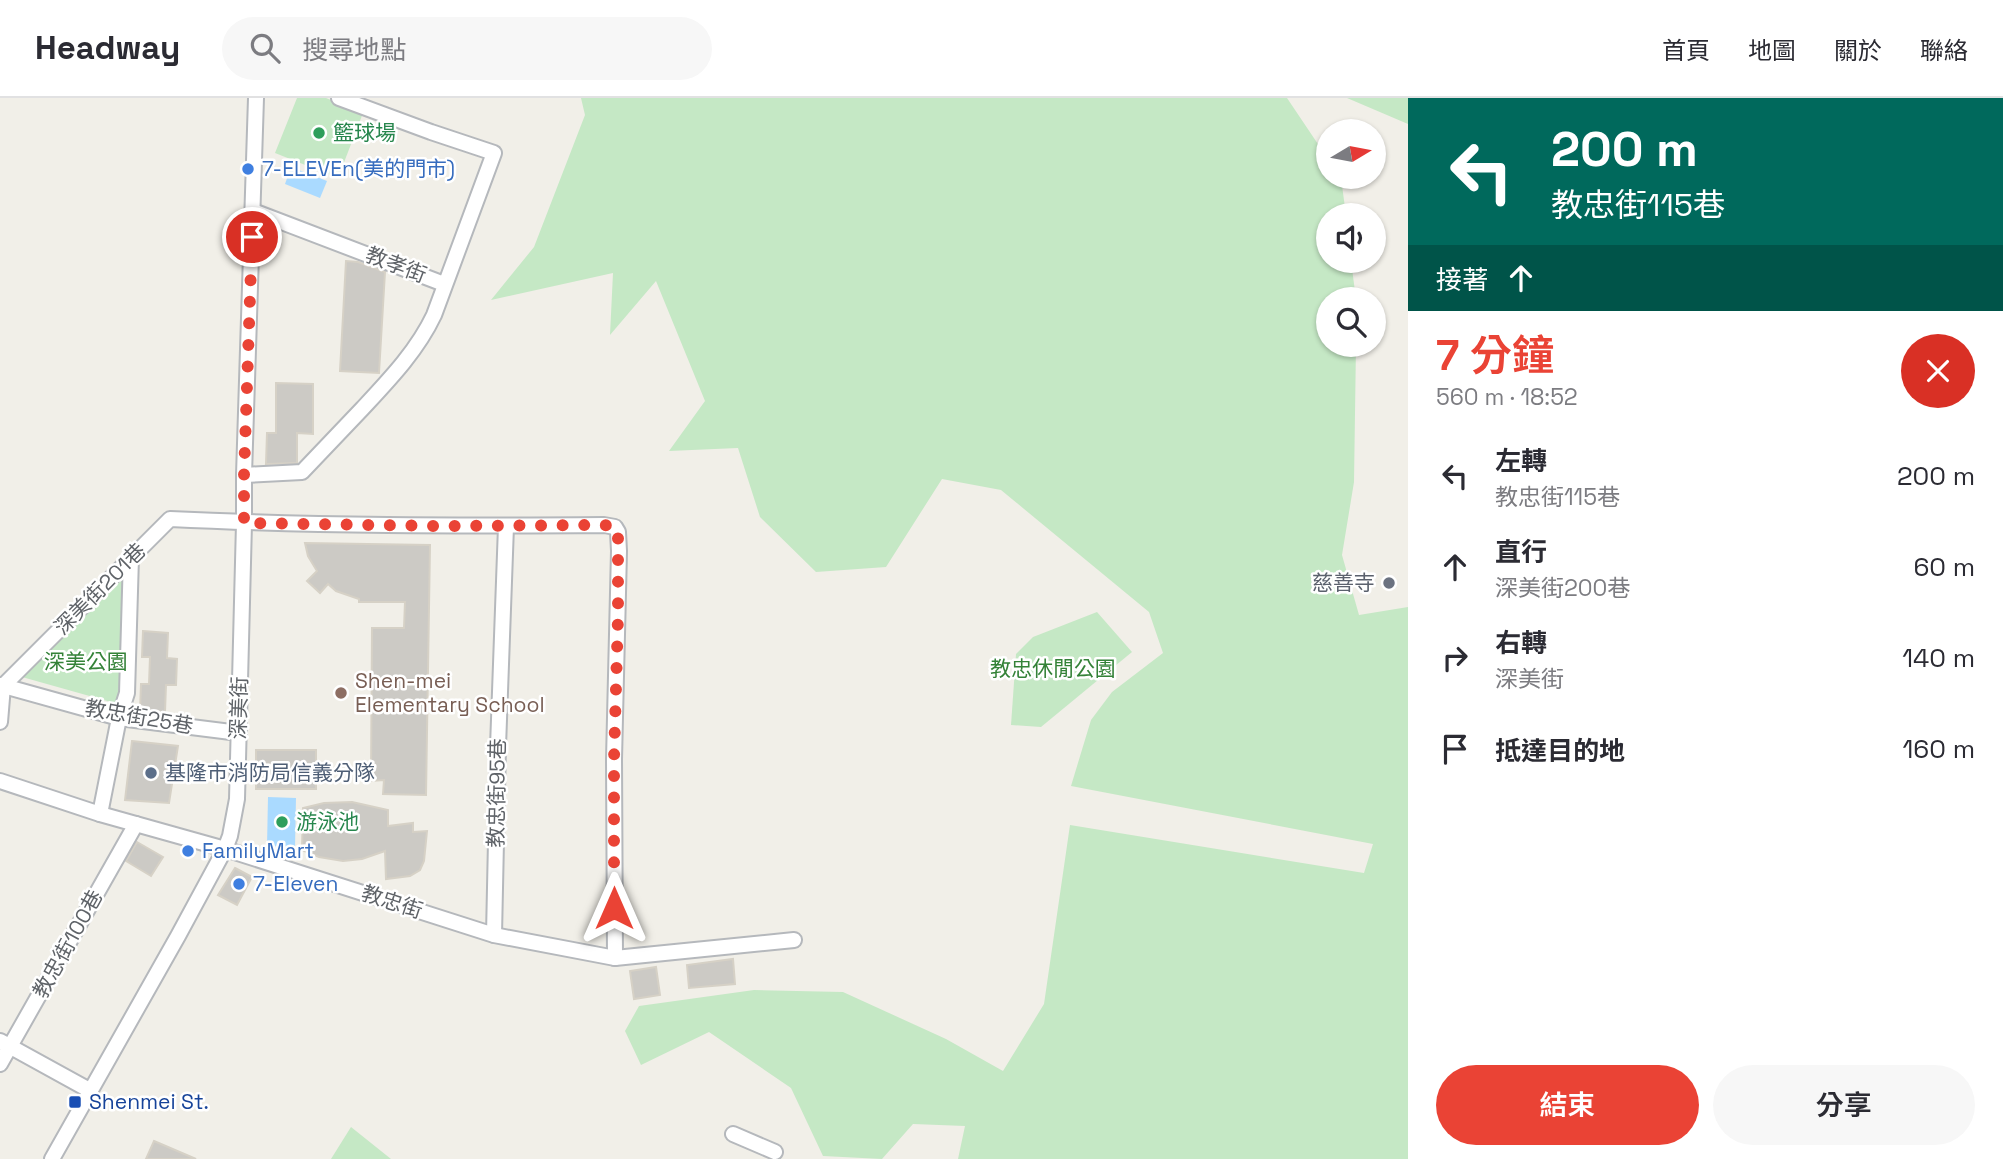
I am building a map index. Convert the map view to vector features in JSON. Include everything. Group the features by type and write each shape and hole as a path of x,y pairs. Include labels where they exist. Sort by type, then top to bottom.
{"street":[{"path":"253,211 256,98"},
{"path":"339,98 494,153 444,284"},
{"name":"教孝街","path":"244,475 302,472 389,380 413,350 434,315 444,284 253,211"},
{"name":"深美街","path":"52,1159 230,836 237,799 253,211"},
{"name":"深美街201巷","path":"2,686 170,519 244,523 615,527 618,532 618,616 614,759 615,958"},
{"name":"教忠街95巷","path":"494,935 506,526"},
{"path":"100,814 119,718 127,693 131,557"},
{"path":"0,722 2,686"},
{"name":"教忠街25巷","path":"2,686 119,718 239,733"},
{"name":"教忠街","path":"0,781 494,935 615,958 794,940"},
{"name":"教忠街100巷","path":"0,1064 5,1044 136,824"},
{"path":"5,1044 91,1091"},
{"path":"733,1134 775,1152"}],"green space":[{"name":"籃球場","path":"297,98 326,98 363,113 338,178 275,153"},
{"path":"581,98 1287,98 1316,141 1316,189 1342,189 1344,203 1316,203 1316,273 1353,273 1354,287 1316,287 1316,357 1356,357 1354,482 1342,555 1359,615 1408,607 1408,1159 958,1159 965,1126 913,1124 882,1159 823,1156 791,1088 709,1032 641,1065 625,1031 639,1006 754,990 843,992 946,1039 1003,1071 1044,1004 1070,825 1364,873 1373,844 1071,786 1091,720 1112,692 1163,653 1149,612 1001,490 942,479 886,567 816,572 760,517 738,448 669,451 705,401 656,281 610,335 613,273 491,300 534,247 585,115"},
{"path":"1347,98 1408,98 1408,124"},
{"name":"深美公園","path":"125,577 118,704 22,677"},
{"name":"教忠休閒公園","path":"1097,612 1132,652 1041,727 1011,725 1016,654 1033,637"},
{"path":"351,1127 391,1159 331,1159"}],"water":[{"path":"291,167 327,181 320,198 285,184"},
{"name":"游泳池","path":"268,797 296,798 295,847 267,846"}],"building":[{"path":"346,261 358,262 385,272 379,373 340,371"},
{"path":"276,383 313,384 313,434 297,433 297,463 266,464 267,433 276,433"},
{"path":"305,543 430,545 426,795 383,794 384,780 371,781 372,628 404,628 405,602 359,602 359,599 336,591 328,584 320,593 307,581 317,571 308,556"},
{"path":"143,631 168,633 167,658 177,659 176,685 166,685 165,712 140,711 141,684 149,684 150,657 142,657"},
{"name":"基隆市消防局信義分隊","path":"132,741 178,746 169,803 125,800"},
{"path":"256,750 316,750 316,789 256,789"},
{"path":"352,802 388,810 388,826 413,823 413,832 427,831 424,861 420,870 410,876 386,879 385,851 362,859 343,861 319,857 302,850 303,808 324,803"},
{"path":"137,842 163,857 151,876 126,861"},
{"path":"235,868 252,877 237,905 218,895"},
{"path":"733,959 735,984 689,988 687,965"},
{"path":"656,967 660,995 634,999 630,971"},
{"path":"154,1141 196,1159 146,1159"}],"place":[{"name":"籃球場","path":"319,133"},
{"name":"7-ELEVEn(美的門市)","path":"248,169"},
{"name":"慈善寺","path":"1389,583"},
{"name":"Shen-mei Elementary School","path":"341,693"},
{"name":"基隆市消防局信義分隊","path":"151,773"},
{"name":"游泳池","path":"282,822"},
{"name":"FamilyMart","path":"188,851"},
{"name":"7-Eleven","path":"239,884"},
{"name":"Shenmei St.","path":"75,1102"}],"route":[{"path":"252,237 244,523 604,525 615,527 618,532 614,908"}]}
